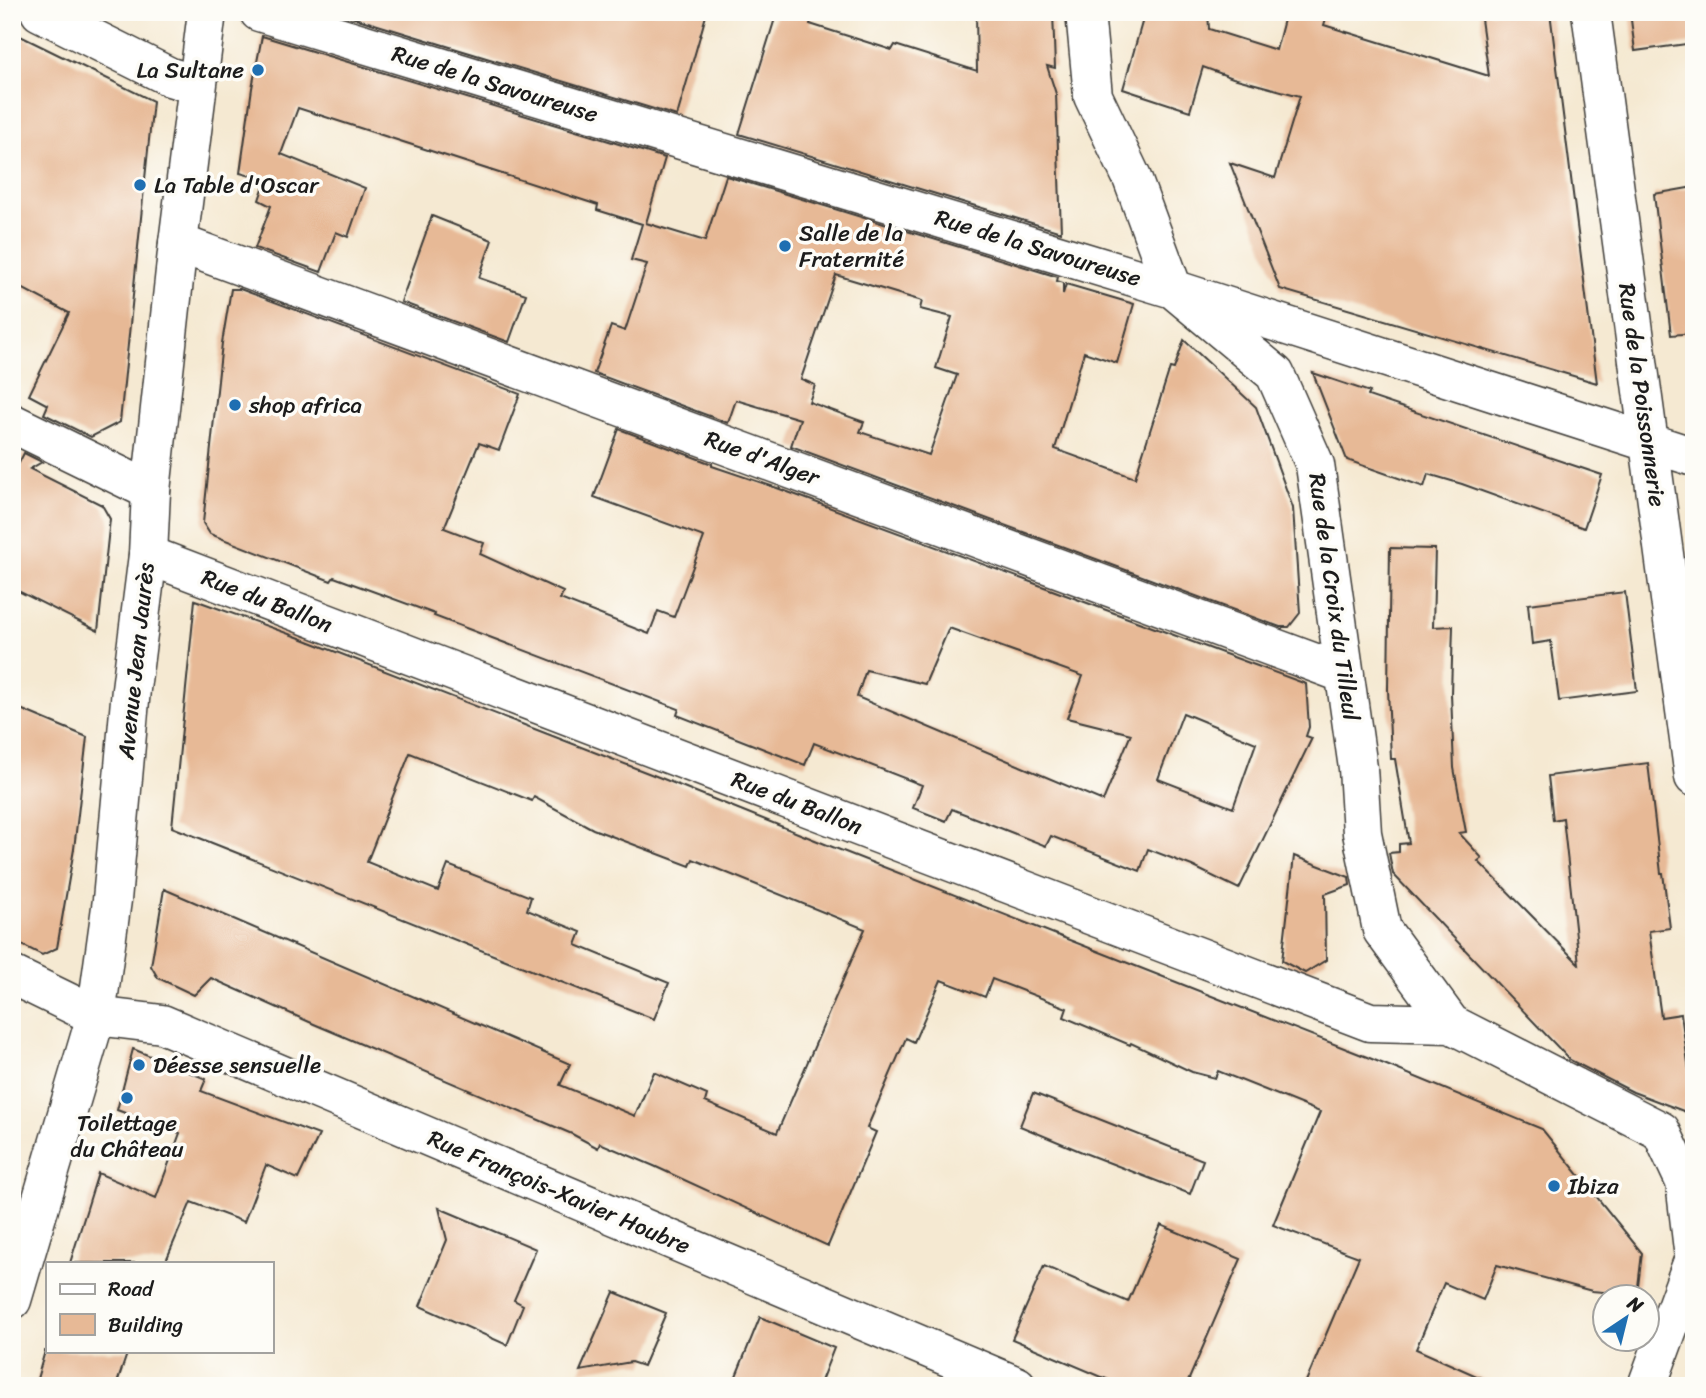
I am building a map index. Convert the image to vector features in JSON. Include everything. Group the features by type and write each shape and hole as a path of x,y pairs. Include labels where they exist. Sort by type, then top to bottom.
{"street":[{"path":"40,12 170,76 197,85"},
{"name":"Avenue Jean Jaurès","path":"12,1300 96,1016 113,900 131,690 148,555 151,491 207,12"},
{"name":"Rue de la Savoureuse","path":"259,12 1174,289 1694,457"},
{"name":"Rue de la Croix du Tilleul","path":"1085,12 1093,96 1132,178 1174,289 1275,374 1315,465 1359,768 1362,833 1382,930 1451,1024 1597,1099 1677,1131"},
{"name":"Rue de la Poissonnerie","path":"1591,12 1694,777"},
{"name":"Rue d'Alger","path":"178,243 1345,674"},
{"path":"12,423 151,491"},
{"name":"Rue du Ballon","path":"148,555 1370,1022 1451,1024"},
{"name":"Rue François-Xavier Houbre","path":"12,975 96,1016 162,1024 966,1376 1017,1386"},
{"path":"1647,1386 1694,1258 1677,1131"}],"building":[{"path":"335,12 707,12 677,116"},
{"path":"777,12 813,12 810,24 892,50 895,45 977,71 976,12 1053,12 1055,68 1047,66 1056,94 1061,232 739,134"},
{"path":"1145,12 1208,12 1209,29 1276,50 1286,12 1328,12 1324,25 1489,76 1480,12 1550,12 1597,383 1280,289 1230,163 1275,178 1300,96 1203,67 1190,111 1123,89"},
{"path":"1630,12 1694,12 1694,43 1635,51"},
{"path":"12,32 153,101 120,422 91,437 44,414 48,405 29,395 69,313 12,283"},
{"path":"262,36 665,158 646,223 705,241 726,176 1058,277 1057,281 1063,283 1063,294 1066,284 1134,304 1117,363 1084,352 1055,449 1135,478 1170,368 1174,369 1184,340 1256,407 1293,508 1300,613 1289,627 1280,627 791,446 800,419 736,400 728,423 594,373 611,326 625,331 647,264 631,260 642,224 597,210 598,205 298,108 281,154 365,188 348,237 336,232 321,272 255,248 271,206 259,200 266,180 240,173","holes":["836,275 922,301 920,309 952,317 936,368 957,375 929,455 860,432 864,422 809,402 815,385 801,379"]},
{"path":"1694,187 1694,333 1671,335 1654,194"},
{"path":"432,216 492,240 479,278 526,294 509,342 401,302"},
{"path":"231,289 240,289 520,394 499,450 479,443 444,528 484,543 480,554 563,592 560,599 649,634 658,611 674,617 704,537 594,497 619,429 712,466 1306,684 1309,727 1306,736 1312,738 1239,889 1192,866 1148,849 1140,871 1051,836 1046,846 952,809 946,821 913,808 922,785 814,743 805,765 677,715 679,709 434,616 435,614 334,577 331,581 210,534 203,523 222,343","holes":["949,628 1083,676 1067,718 1131,734 1103,801 857,697 866,670 925,684","1183,713 1256,743 1233,808 1158,779"]},
{"path":"1313,373 1370,392 1368,396 1602,475 1584,528 1428,474 1424,487 1347,460"},
{"path":"24,453 42,462 30,469 102,505 110,519 98,631 12,588 12,460 19,463"},
{"path":"1390,548 1435,549 1433,627 1453,626 1451,694 1454,768 1466,832 1459,833 1482,858 1478,861 1579,964 1563,818 1553,820 1548,776 1648,763 1670,928 1649,931 1661,1017 1681,1014 1694,1115 1633,1092 1570,1060 1393,874 1389,853 1399,852 1399,844 1409,843 1395,759 1391,759 1388,689"},
{"path":"1625,592 1637,691 1559,701 1551,641 1532,644 1528,604"},
{"path":"195,600 661,778 1367,1057 1542,1129 1642,1253 1639,1282 1590,1282 1590,1290 1497,1265 1483,1300 1444,1283 1416,1349 1499,1386 1304,1386 1359,1257 1273,1225 1320,1112 1218,1071 1215,1078 1192,1072 1131,1043 1130,1045 1064,1017 1067,1008 992,979 985,997 941,980 914,1042 906,1038 867,1128 876,1132 828,1246 654,1166 600,1143 598,1148 572,1134 211,978 194,995 158,978 151,966 164,889 570,1064 560,1085 635,1116 654,1072 707,1095 705,1102 777,1133 865,929 693,859 690,866 593,829 534,797 532,801 410,753 367,862 438,891 448,865 531,897 527,910 581,932 576,945 669,983 654,1019 172,827"},
{"path":"18,708 87,737 74,849 57,948 42,955 12,940 12,753"},
{"path":"1294,856 1349,877 1350,885 1325,894 1326,960 1305,973 1282,961"},
{"path":"133,1049 206,1079 201,1091 319,1135 298,1179 266,1165 244,1222 191,1202 165,1262 70,1262 98,1173 156,1198 180,1133 117,1110"},
{"path":"1033,1093 1203,1160 1190,1194 1020,1126"},
{"path":"439,1208 536,1249 514,1300 523,1305 507,1345 420,1306 447,1240"},
{"path":"1161,1225 1241,1259 1186,1386 1123,1386 1012,1339 1044,1266 1128,1302"},
{"path":"614,1292 666,1313 643,1366 631,1362 580,1371"},
{"path":"760,1317 834,1348 819,1386 732,1386"},
{"path":"45,1351 128,1352 116,1386 35,1386"}],"place":[{"name":"La Sultane","path":"258,70"},
{"name":"La Table d'Oscar","path":"140,185"},
{"name":"Salle de la Fraternité","path":"785,246"},
{"name":"shop africa","path":"235,405"},
{"name":"Déesse sensuelle","path":"139,1065"},
{"name":"Toilettage du Château","path":"127,1098"},
{"name":"Ibiza","path":"1554,1186"}]}
